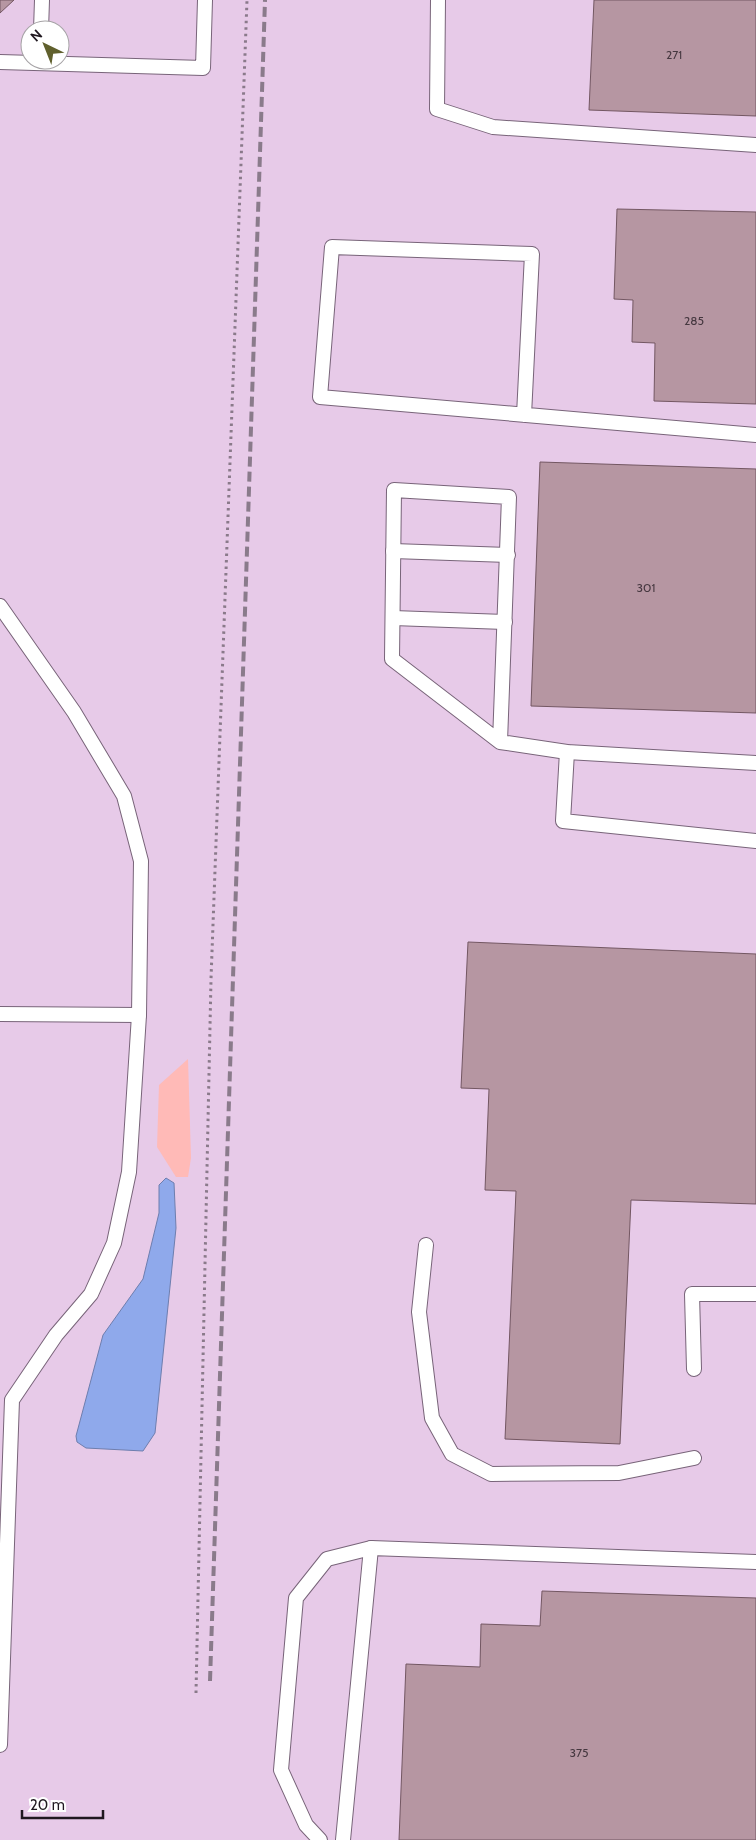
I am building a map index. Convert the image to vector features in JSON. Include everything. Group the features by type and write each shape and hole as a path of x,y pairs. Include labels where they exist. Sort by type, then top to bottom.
{"lane":[{"path":"41,20 42,0"},
{"path":"70,63 203,68 205,0"},
{"path":"438,0 438,109 493,127 756,145"},
{"path":"0,62 20,62"},
{"path":"524,415 532,254 332,247 320,396 524,415 756,435"},
{"path":"500,742 510,497 394,490 392,659 500,742 567,752 756,763"},
{"path":"392,550 508,555"},
{"path":"0,606 74,712 124,796 142,861 139,1015 129,1172 114,1243 91,1294 56,1335 12,1400 0,1745"},
{"path":"393,618 505,622"},
{"path":"567,752 563,820 756,841"},
{"path":"0,1014 139,1015"},
{"path":"426,1245 419,1312 432,1418 452,1454 491,1474 619,1473 694,1458"},
{"path":"694,1369 692,1294 756,1294"},
{"path":"343,1840 371,1548"},
{"path":"320,1840 306,1826 281,1770 296,1598 327,1559 371,1548 756,1562"}],"path":[{"path":"196,1693 211,979 247,0"}],"shaded area":[{"path":"0,0 756,0 756,1840 0,1840"},
{"path":"188,1059 191,1158 188,1177 176,1177 157,1147 159,1085"}],"water":[{"path":"166,1178 174,1183 176,1228 155,1433 143,1451 86,1448 77,1442 76,1436 103,1335 143,1279 159,1213 159,1185"}],"building":[{"path":"0,0 14,0 0,13"},
{"path":"594,0 756,0 756,116 589,110"},
{"path":"617,209 756,212 756,404 654,401 655,343 632,342 633,300 614,299"},
{"path":"540,462 756,469 756,713 531,706"},
{"path":"468,942 756,954 756,1204 631,1200 620,1444 505,1439 516,1191 485,1190 489,1089 461,1088"},
{"path":"542,1591 756,1598 756,1840 399,1840 406,1664 480,1667 481,1624 540,1626"}],"railway":[{"path":"210,1681 265,0"}]}
